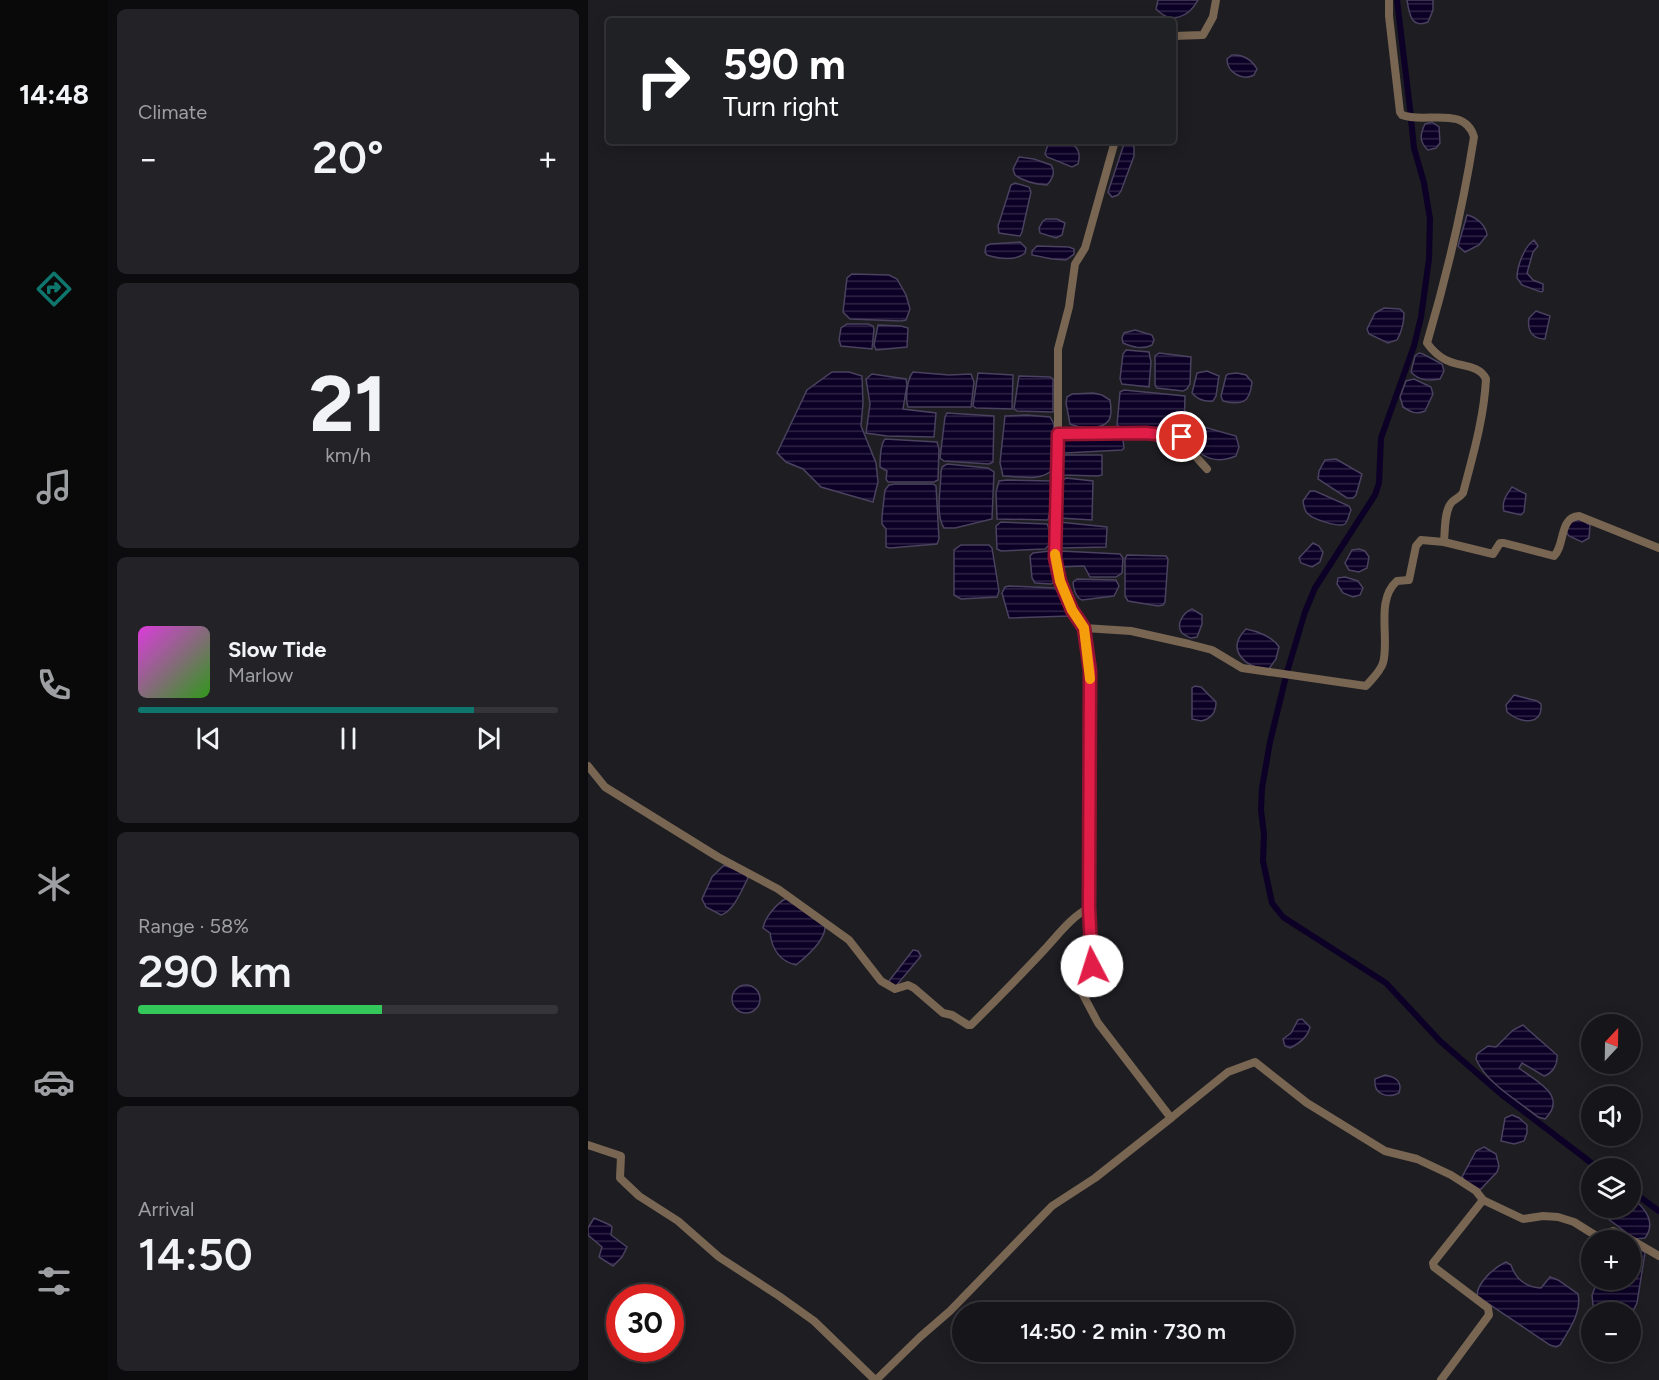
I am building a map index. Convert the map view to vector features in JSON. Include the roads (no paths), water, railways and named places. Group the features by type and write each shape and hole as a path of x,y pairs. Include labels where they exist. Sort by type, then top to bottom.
{"street":[{"path":"1176,36 1203,34 1213,17 1216,0"},
{"path":"1389,0 1396,83 1402,115 1412,118 1451,118 1465,123 1472,129 1474,137 1450,260 1427,343 1433,352 1446,360 1479,370 1486,379 1485,401 1476,447 1463,493 1459,499 1452,502 1448,509 1444,542"},
{"path":"1114,144 1085,248 1075,264 1069,307 1058,349 1055,558 1060,581 1072,610 1084,628 1090,671 1089,908 1092,966 1089,977 1080,989 1098,1023 1120,1055 1172,1119"},
{"path":"1058,434 1146,433 1182,437 1187,441 1188,448 1208,469"},
{"path":"1084,628 1131,631 1189,644 1212,650 1242,668 1366,686 1382,665 1385,644 1384,617 1389,591 1397,581 1409,580 1416,546 1421,540 1444,542 1493,554 1500,543 1504,543 1554,556 1558,551 1568,520 1579,516 1659,548"},
{"path":"588,766 605,787 718,857 778,889 849,940 881,981 895,989 908,985 914,988 943,1013 952,1015 968,1025 971,1025 994,1002 1066,927 1089,908"},
{"path":"588,1145 621,1156 620,1178 639,1196 678,1221 719,1257 814,1321 876,1380 950,1311 1052,1206 1095,1178 1172,1119 1228,1072 1255,1062 1317,1109 1385,1151 1417,1159 1451,1175 1476,1191 1483,1200 1523,1219 1550,1216 1574,1222 1598,1238 1613,1232 1623,1235 1659,1256"},
{"path":"1441,1380 1489,1315 1488,1308 1434,1267 1433,1263 1483,1200"}],"waterway":[{"path":"1397,0 1411,117"},
{"path":"1411,119 1414,148 1424,183 1430,219 1429,259 1421,317 1414,346 1381,438 1379,483 1375,495 1315,588 1305,612 1287,672 1270,742 1262,788 1263,861 1272,903 1283,917 1386,983 1440,1041 1501,1094 1585,1158"},
{"path":"1641,1198 1659,1211"}]}
